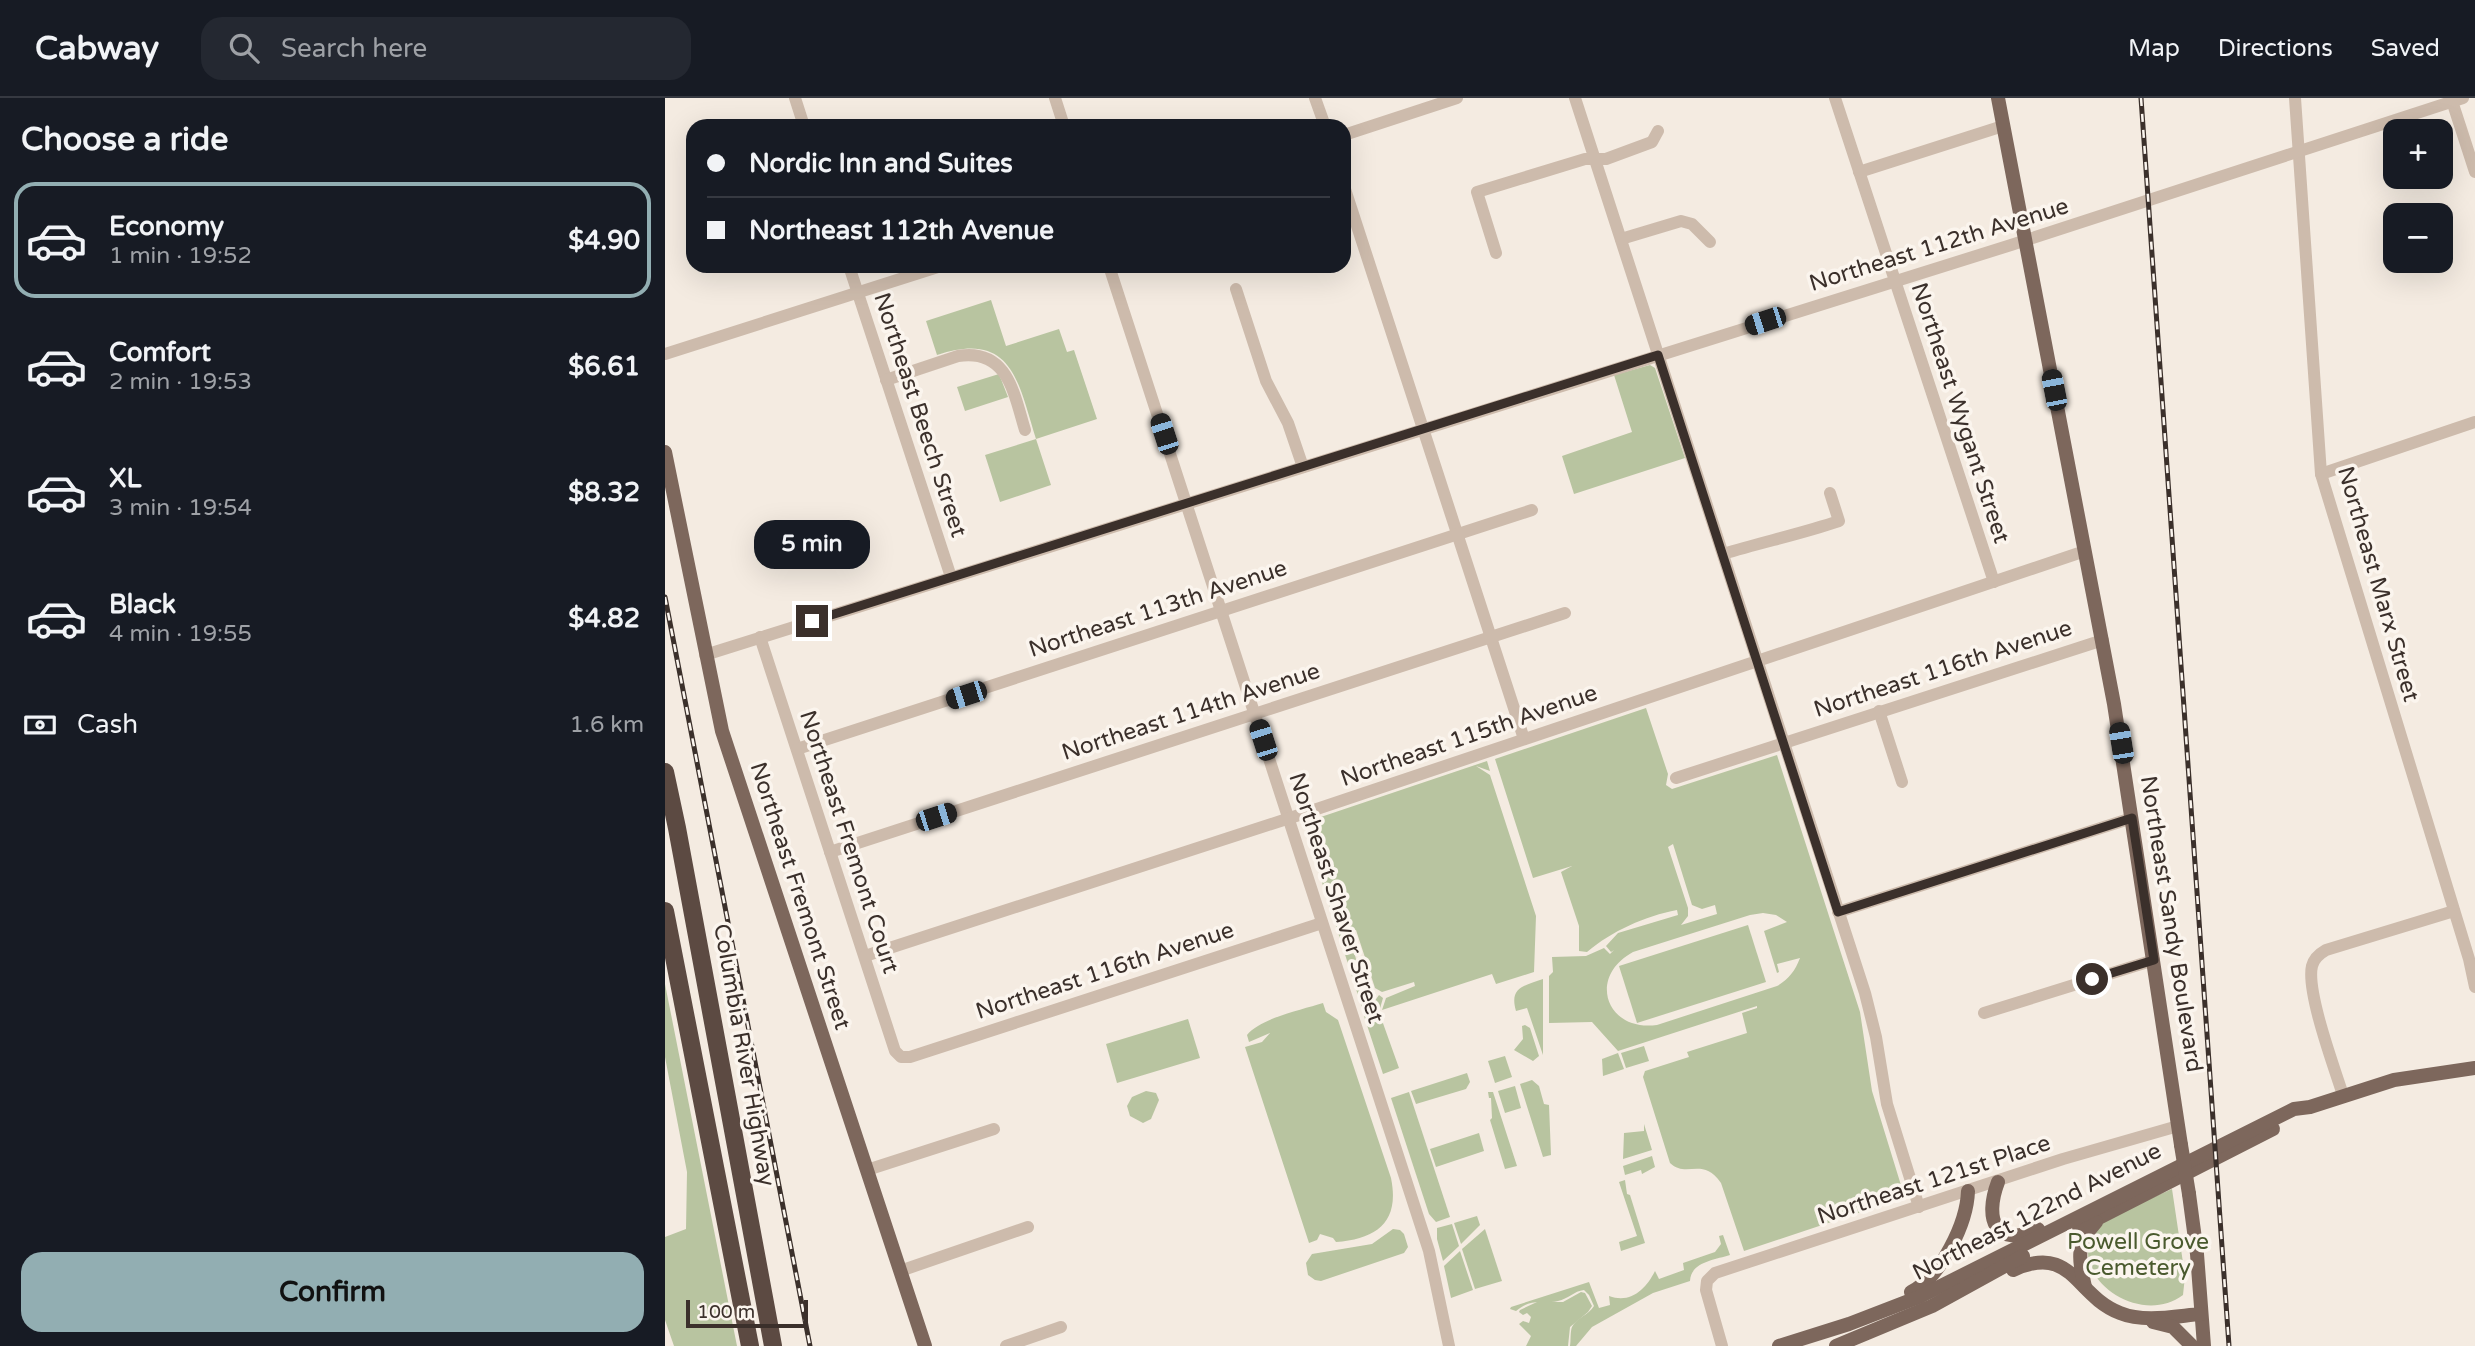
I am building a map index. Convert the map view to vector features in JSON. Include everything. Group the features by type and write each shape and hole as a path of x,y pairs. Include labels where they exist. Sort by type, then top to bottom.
{"highway":[{"name":"Columbia River Highway","path":"665,772 773,1346"},
{"name":"Columbia River Highway","path":"665,911 750,1346"}],"main road":[{"name":"Northeast Sandy Boulevard","path":"1998,98 2103,640 2189,1194 2204,1346"},
{"name":"Northeast Fremont Street","path":"665,452 705,655 726,744 925,1346"},
{"name":"Northeast 122nd Avenue","path":"1779,1346 1849,1324 1919,1297 2294,1109 2310,1107 2407,1077 2475,1068"},
{"name":"Northeast 122nd Avenue","path":"1836,1346 1914,1315 2297,1118 2310,1107"},
{"path":"1997,1182 1991,1213 1999,1229 2006,1234 2021,1236 2045,1226 2064,1225"},
{"path":"1849,1324 1922,1287 1931,1279 1946,1258 1968,1203 1968,1191"},
{"path":"2086,1288 2080,1269 2080,1249 2087,1231 2099,1218"},
{"path":"1992,1273 2010,1271 2032,1262 2048,1261 2065,1269 2116,1312 2173,1327 2193,1346"},
{"path":"2145,1318 2201,1314"}],"street":[{"path":"795,98 802,119"},
{"path":"1055,98 1062,119"},
{"path":"1315,98 1322,119"},
{"path":"1351,133 1457,98"},
{"path":"1575,98 1873,1023 1887,1104 1919,1207"},
{"name":"Northeast Wygant Street","path":"1835,98 1994,582"},
{"name":"Northeast Marx Street","path":"2295,98 2321,474 2454,911 2472,958 2475,987"},
{"path":"2458,100 2475,172"},
{"name":"Northeast 112th Avenue","path":"705,655 2025,240 2458,100"},
{"path":"1859,172 2003,126"},
{"path":"1496,253 1477,192 1585,159 1606,159 1652,142 1658,131"},
{"path":"1351,208 1524,739"},
{"path":"1621,239 1681,222 1692,224 1710,242"},
{"name":"Northeast Beech Street","path":"851,273 951,577"},
{"path":"665,354 919,273"},
{"name":"Northeast Shaver Street","path":"1111,273 1431,1259 1450,1346"},
{"path":"1237,289 1266,381 1288,423 1303,467"},
{"path":"886,380 958,356 985,358 998,366 1008,378 1025,430"},
{"path":"2321,474 2475,422"},
{"path":"1723,554 1777,537 1799,535 1839,521 1830,493"},
{"name":"Northeast 113th Avenue","path":"797,749 1532,510"},
{"name":"Northeast 115th Avenue","path":"865,956 1288,818 2085,551"},
{"name":"Northeast 114th Avenue","path":"830,852 1565,614"},
{"name":"Northeast Fremont Court","path":"760,637 895,1051 901,1057"},
{"name":"Northeast 116th Avenue","path":"1677,778 2103,640"},
{"path":"1879,711 1902,782"},
{"path":"1838,912 2132,818"},
{"path":"2343,1095 2322,1032 2311,977 2312,963 2317,955 2326,950 2454,911"},
{"name":"Northeast 116th Avenue","path":"901,1057 910,1058 1322,923"},
{"path":"1984,1013 2154,960"},
{"name":"Northeast 121st Place","path":"1722,1346 1707,1296 1707,1281 1715,1273 2178,1126"},
{"path":"867,1170 994,1129"},
{"path":"900,1271 1028,1227"},
{"path":"1006,1346 1061,1327"}],"green space":[{"path":"991,300 1006,346 1059,329 1067,352 1074,350 1097,419 1036,439 1017,380 997,355 982,349 962,349 937,355 926,321"},
{"path":"1650,365 1655,368 1685,458 1574,494 1562,456 1632,432 1614,375"},
{"path":"999,374 1008,397 965,411 957,387"},
{"path":"1036,439 1051,485 1000,502 985,455"},
{"path":"1646,708 1668,774 1666,785 1672,789 1777,755 1860,1012 1872,1091 1903,1198 1744,1251 1721,1183 1707,1171 1682,1169 1670,1163 1643,1077 1645,1071 1689,1057 1687,1052 1747,1033 1742,1013 1757,1006 1618,1051 1592,1022 1549,1023 1549,976 1553,972 1552,957 1586,956 1604,948 1610,954 1614,950 1611,952 1606,946 1618,933 1678,915 1677,910 1641,920 1607,937 1587,952 1579,951 1579,926 1561,872 1572,866 1533,878 1495,759","holes":["1673,844 1692,905 1702,909 1715,905 1717,914 1681,925 1688,916 1688,908 1668,847","1763,913 1776,915 1787,922 1764,931 1777,973 1777,964 1800,958 1791,974 1777,986 1657,1025 1639,1025 1625,1020 1615,1012 1607,988 1610,975 1619,963 1633,952"]},
{"path":"1487,761 1490,771 1476,766 1490,775 1536,916 1534,972 1496,984 1492,974 1382,1010 1386,998 1415,986 1414,982 1382,992 1375,988 1356,930 1348,931 1356,959 1361,958 1369,990 1376,993 1364,1014 1304,826 1306,822"},
{"path":"1748,925 1766,982 1637,1023 1619,966"},
{"path":"1543,979 1543,1055 1527,1008 1516,1011 1514,1003 1516,992"},
{"path":"665,984 737,1346 674,1346 665,1320 665,1237 686,1229 687,1172 665,1057"},
{"path":"1379,995 1383,998 1379,1012 1399,1068 1383,1074 1364,1016"},
{"path":"1323,1003 1326,1012 1338,1020 1391,1178 1393,1193 1388,1217 1374,1232 1336,1242 1333,1238 1320,1234 1317,1240 1309,1243 1245,1047 1262,1042 1270,1033 1249,1042 1247,1035 1253,1029 1282,1015"},
{"path":"1188,1019 1200,1058 1117,1083 1106,1044"},
{"path":"1522,1026 1530,1028 1539,1056 1533,1061 1514,1050 1523,1039"},
{"path":"1644,1046 1649,1061 1626,1068 1621,1053"},
{"path":"1618,1053 1624,1069 1603,1076 1602,1059"},
{"path":"1505,1056 1512,1077 1495,1083 1488,1061"},
{"path":"1467,1073 1470,1082 1466,1089 1416,1104 1411,1091"},
{"path":"1532,1080 1539,1086 1544,1104 1549,1105 1551,1155 1543,1157 1520,1084"},
{"path":"1515,1086 1521,1108 1505,1113 1498,1091"},
{"path":"1146,1091 1156,1093 1159,1100 1151,1119 1143,1123 1130,1116 1127,1106 1132,1097"},
{"path":"1409,1092 1450,1217 1436,1222 1429,1214 1391,1098"},
{"path":"1488,1092 1493,1092 1517,1166 1505,1169 1490,1120 1491,1098"},
{"path":"1644,1124 1652,1150 1623,1159 1624,1133 1644,1131"},
{"path":"1479,1133 1484,1151 1436,1167 1430,1149"},
{"path":"1652,1156 1655,1167 1642,1174 1641,1170 1625,1175 1623,1166"},
{"path":"1625,1180 1627,1194 1630,1195 1645,1243 1621,1251 1619,1242 1637,1236 1619,1182"},
{"name":"Powell Grove Cemetery","path":"2172,1189 2185,1276 2183,1295 2164,1304 2144,1305 2125,1300 2108,1290 2095,1275 2089,1259 2090,1241 2100,1224"},
{"path":"1477,1216 1480,1225 1461,1244 1454,1223"},
{"path":"1452,1224 1459,1246 1443,1261 1437,1228"},
{"path":"1393,1229 1404,1234 1408,1247 1404,1253 1321,1281 1308,1275 1306,1263 1312,1254 1372,1244"},
{"path":"1485,1229 1502,1281 1475,1289 1462,1249"},
{"path":"1723,1235 1730,1255 1704,1263 1694,1270 1690,1281 1653,1293 1592,1327 1576,1346 1570,1346 1572,1327 1594,1306 1584,1290 1558,1301 1532,1303 1516,1311 1510,1309 1589,1282 1599,1308 1610,1305 1609,1296 1624,1298 1637,1293 1655,1271 1659,1279 1684,1270 1683,1263 1715,1252 1721,1244 1719,1236"},
{"path":"1460,1251 1473,1290 1451,1298 1444,1266"},
{"path":"1581,1292 1585,1293 1592,1306 1570,1327 1568,1346 1526,1346 1531,1336 1519,1324 1523,1321 1529,1323 1531,1317 1527,1313 1523,1315 1520,1310 1537,1302 1563,1302"}],"railway":[{"path":"2141,98 2229,1346"},
{"path":"665,597 810,1346"}],"route":[{"path":"812,621 1658,355 1838,912 2132,818 2154,960 2092,979"}]}
